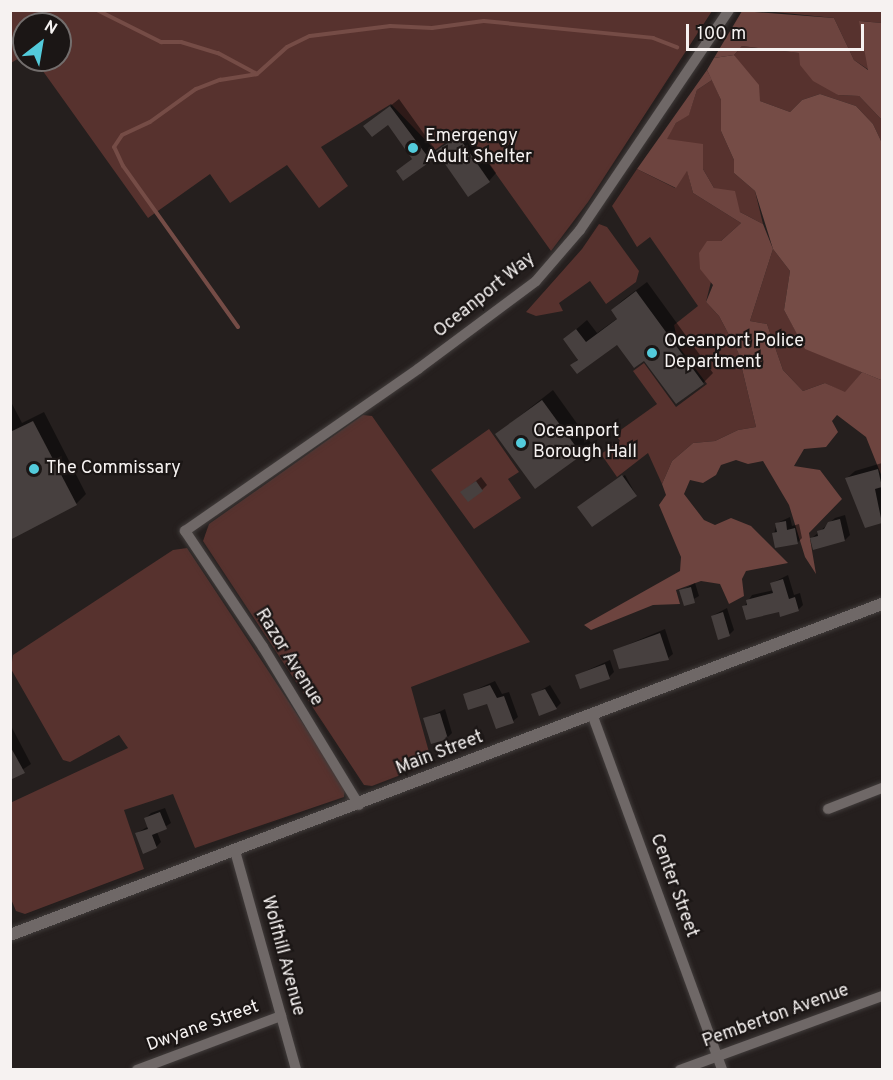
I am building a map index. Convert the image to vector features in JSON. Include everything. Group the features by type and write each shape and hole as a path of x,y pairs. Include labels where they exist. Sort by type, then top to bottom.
{"street":[{"name":"Oceanport Way","path":"185,531 418,369 536,281 580,230 729,10"},
{"name":"Razor Avenue","path":"185,531 263,646 359,805"},
{"name":"Main Street","path":"10,935 359,805 882,604"},
{"name":"Center Street","path":"592,714 722,1070"},
{"path":"828,809 882,788"},
{"name":"Wolfhill Avenue","path":"235,851 296,1070"},
{"name":"Pemberton Avenue","path":"680,1070 882,996"},
{"name":"Dwyane Street","path":"137,1070 282,1016"}],"shaded area":[{"path":"11,10 712,10 588,202 551,251 464,129 435,150 391,104 321,147 348,186 319,208 287,165 230,203 210,174 148,218 44,72 72,72 72,12 12,12 11,63"},
{"path":"742,11 834,18 854,60 868,70 859,21 882,23 882,120 859,96 838,95 813,81 800,65 799,53 742,46 734,55 714,58"},
{"path":"765,11 882,11 882,23 860,21 869,70 854,60 834,18"},
{"path":"742,46 800,53 838,95 859,96 882,120 882,143 873,124 856,106 820,94 802,100 790,112 760,101 734,55"},
{"path":"734,55 759,85 760,101 790,112 802,100 820,94 856,106 873,124 882,143 882,384 881,380 805,349 784,310 790,271 773,249 755,191 734,173 734,160 721,131 721,100 707,70 714,58"},
{"path":"707,70 712,80 697,90 689,115 676,123 667,139 703,144 703,169 714,188 735,191 740,212 763,224 773,249 750,321 767,324 783,370 803,391 825,383 845,392 862,372 881,380 882,477 866,437 837,415 832,421 838,432 826,447 804,449 794,466 820,470 842,499 809,533 816,574 805,557 789,505 763,461 748,464 736,460 721,465 716,475 703,483 690,480 684,494 704,520 715,525 731,518 751,526 788,563 746,571 742,579 744,596 729,604 720,584 701,581 676,590 680,604 653,605 591,630 584,625 680,571 681,557 659,505 666,495 662,484 672,461 693,443 715,441 738,430 756,427 738,352 719,316 706,302 713,285 700,269 699,253 707,241 721,241 741,223 693,193 687,171 676,188 637,169"},
{"path":"712,80 721,100 721,131 734,160 734,173 755,191 763,224 740,212 714,188 703,169 666,139 676,123 689,114 697,90"},
{"path":"637,169 675,188 687,170 693,193 741,223 721,241 706,302 719,316 738,352 756,427 738,430 715,441 693,443 672,461 662,484 648,453 617,477 601,454 620,441 615,434 657,404 633,371 644,363 676,407 707,384 679,347 674,325 698,306 650,237 637,247 612,206"},
{"path":"599,224 607,227 639,271 636,282 606,304 590,281 559,303 563,311 536,316 526,312 582,249"},
{"path":"773,249 790,271 784,310 805,348 862,372 845,393 825,383 803,391 783,370 767,324 750,321"},
{"path":"363,415 372,416 530,642 411,687 432,763 372,786 364,785 203,541 209,524"},
{"path":"489,429 519,472 508,479 521,498 474,529 431,470"},
{"path":"187,548 345,787 344,797 195,848 173,794 124,810 144,869 25,914 16,911 11,899 10,803 128,748 119,735 70,762 63,760 11,669 13,655 173,550"}],"building":[{"name":"Emergengy Adult Shelter","path":"390,106 431,161 403,181 396,171 412,159 388,125 372,137 363,126"},
{"path":"458,136 490,182 468,197 436,151"},
{"name":"Oceanport Police Department","path":"636,291 704,384 676,404 644,361 634,368 617,345 577,374 570,365 578,360 563,339 576,329 586,342 617,319 611,310"},
{"name":"Oceanport Borough Hall","path":"542,400 582,455 535,489 495,434"},
{"name":"The Commissary","path":"33,421 77,505 10,540 10,432"},
{"path":"878,469 882,487 875,489 882,523 865,528 845,478"},
{"path":"622,475 637,496 592,527 577,507"},
{"path":"476,481 483,491 468,502 460,492"},
{"path":"840,519 845,541 813,550 810,538 818,536 817,531 824,529 828,522"},
{"path":"786,521 787,530 795,528 798,544 775,548 772,533 777,532 775,523"},
{"path":"783,579 789,599 795,597 799,611 780,617 779,612 746,620 742,606 747,605 746,600 773,593 770,583"},
{"path":"691,587 695,603 684,606 679,590"},
{"path":"723,612 730,636 718,640 711,616"},
{"path":"660,633 669,660 619,669 613,650"},
{"path":"605,664 610,679 580,689 575,675"},
{"path":"490,685 497,698 504,696 514,723 496,729 487,704 468,710 463,694"},
{"path":"545,689 557,709 539,716 531,694"},
{"path":"440,713 448,739 431,744 423,718"},
{"path":"10,746 25,773 10,780"},
{"path":"160,812 167,829 152,835 157,848 143,854 135,833 148,829 144,818"}],"waterway":[{"path":"97,10 161,42 181,42 218,53 257,74 287,47 310,36 390,26 432,28 484,21 653,38 677,47"},
{"path":"238,327 123,166 114,147 122,135 150,122 196,89 220,80 257,74"}],"place":[{"name":"Emergengy Adult Shelter","path":"413,148"},
{"name":"Oceanport Police Department","path":"652,353"},
{"name":"Oceanport Borough Hall","path":"521,443"},
{"name":"The Commissary","path":"34,469"}]}
